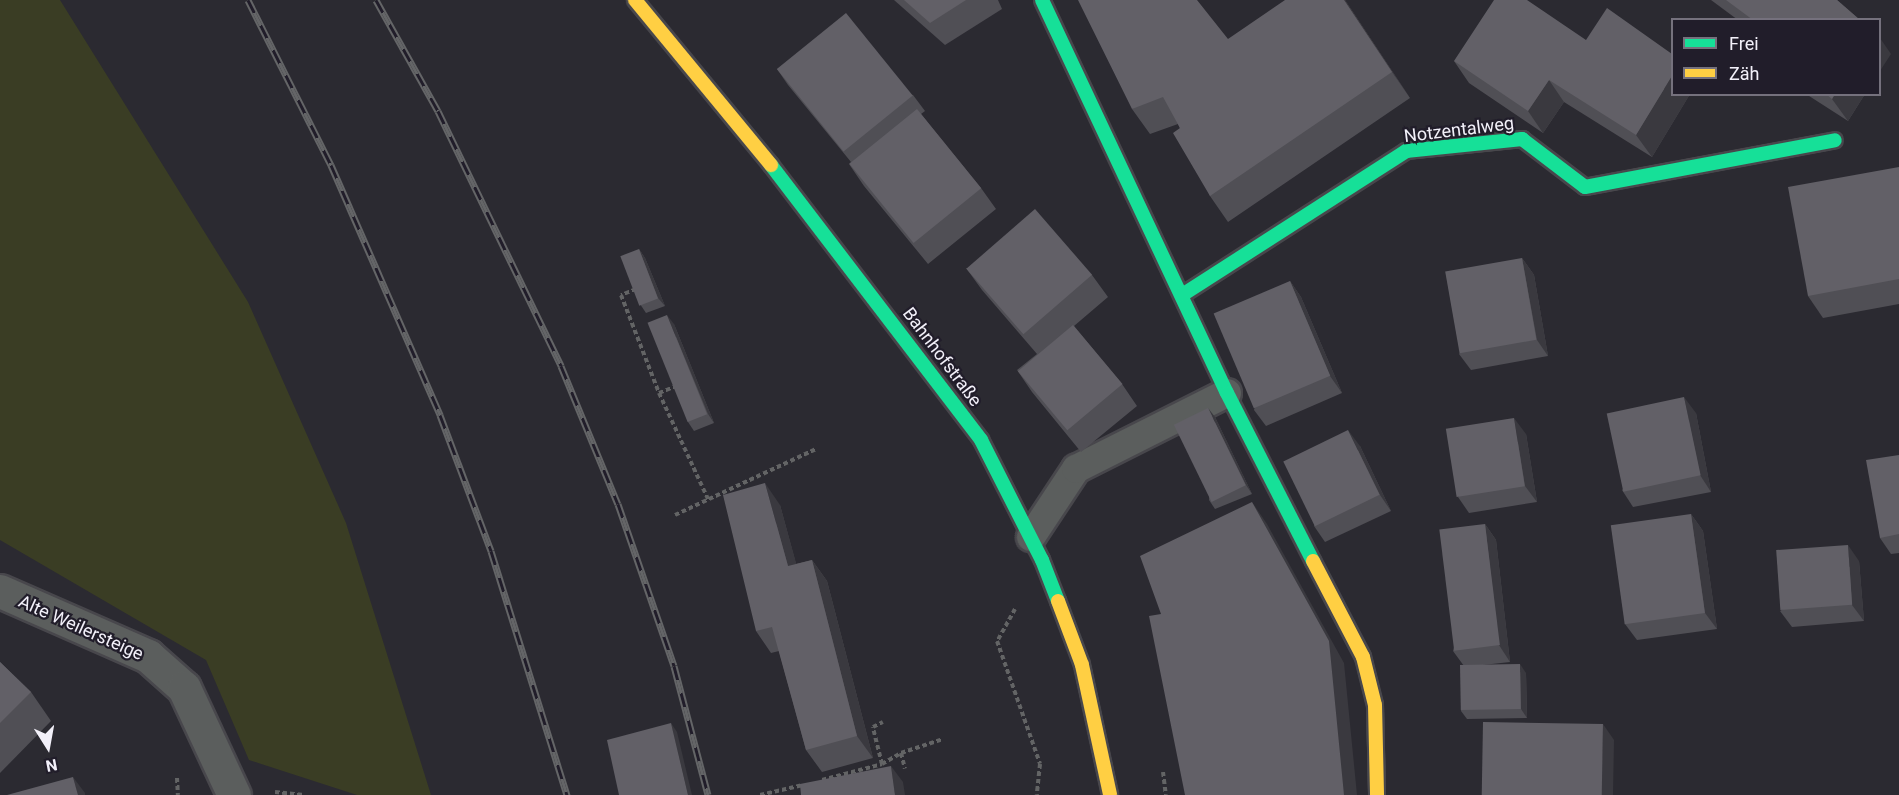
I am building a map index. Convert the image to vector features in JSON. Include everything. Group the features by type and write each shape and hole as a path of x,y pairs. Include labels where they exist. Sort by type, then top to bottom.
{"street":[{"name":"Bahnhofstraße","path":"635,0 751,138 908,341 981,440 1037,548 1082,665 1110,795"},
{"path":"1042,0 1227,393 1363,657 1375,705 1377,795"},
{"name":"Notzentalweg","path":"1182,295 1406,151 1522,139 1585,187 1835,140"},
{"name":"Alte Weilersteige","path":"0,591 148,656 184,688 233,792"}],"lane":[{"path":"1037,548 1076,469 1227,393"}],"path":[{"path":"636,289 621,295 659,393 709,501"},
{"path":"659,393 676,386"},
{"path":"675,515 816,449"},
{"path":"1037,548 997,641 1040,764 1037,795"},
{"path":"882,764 873,727 883,722"},
{"path":"760,795 882,764 901,753 943,740"},
{"path":"901,753 905,768"},
{"path":"1163,772 1166,795"},
{"path":"822,780 825,789"}],"green space":[{"path":"0,0 60,0 248,302 346,523 431,795 357,795 249,760 206,660 0,540"}],"building":[{"path":"904,0 966,0 930,23"},
{"path":"1078,0 1197,0 1228,39 1285,0 1344,0 1392,72 1210,196 1173,133 1180,128 1163,97 1132,109"},
{"path":"1494,0 1527,0 1586,40 1607,8 1671,53 1671,78 1636,135 1549,80 1528,111 1454,61"},
{"path":"1726,0 1837,0 1858,18 1750,18"},
{"path":"846,13 913,95 844,151 777,69"},
{"path":"917,109 981,188 914,243 849,164"},
{"path":"1899,167 1899,279 1808,296 1788,187"},
{"path":"1035,209 1092,275 1023,334 966,269"},
{"path":"639,249 658,298 639,306 620,256"},
{"path":"1522,258 1536,340 1460,353 1445,272"},
{"path":"1290,281 1330,376 1254,408 1214,313"},
{"path":"667,315 707,414 688,422 648,323"},
{"path":"1073,325 1122,384 1067,430 1018,371"},
{"path":"1684,397 1701,475 1623,492 1607,413"},
{"path":"1208,408 1246,485 1212,502 1174,425"},
{"path":"1514,418 1525,486 1457,497 1446,429"},
{"path":"1348,430 1380,495 1315,526 1283,462"},
{"path":"1899,455 1899,534 1880,538 1866,460"},
{"path":"765,483 788,566 812,560 857,736 806,750 772,627 756,631 723,495"},
{"path":"1252,502 1329,641 1344,795 1185,795 1149,616 1161,614 1140,556"},
{"path":"1691,514 1705,613 1625,624 1611,525"},
{"path":"1485,524 1500,645 1454,651 1439,530"},
{"path":"1848,545 1852,605 1780,610 1776,550"},
{"path":"0,662 31,692 0,723"},
{"path":"1520,664 1521,709 1461,710 1460,665"},
{"path":"1483,722 1603,724 1602,795 1482,795"},
{"path":"671,723 688,795 619,795 607,740"},
{"path":"891,766 895,795 801,795 800,784"},
{"path":"73,777 78,795 7,795"}],"railway":[{"path":"248,0 331,165 440,415 491,551 567,795"},
{"path":"376,0 438,111 561,366 618,504 674,666 708,795"}],"traffic: fast":[{"path":"1042,0 1227,393 1313,561"},
{"path":"1182,295 1406,151 1522,139 1585,187 1835,140"},
{"path":"771,165 981,440 1042,560 1058,601"}],"traffic: slow":[{"path":"635,0 771,165"},
{"path":"1313,561 1363,657 1375,705 1377,795"},
{"path":"1058,601 1082,665 1110,795"}]}
